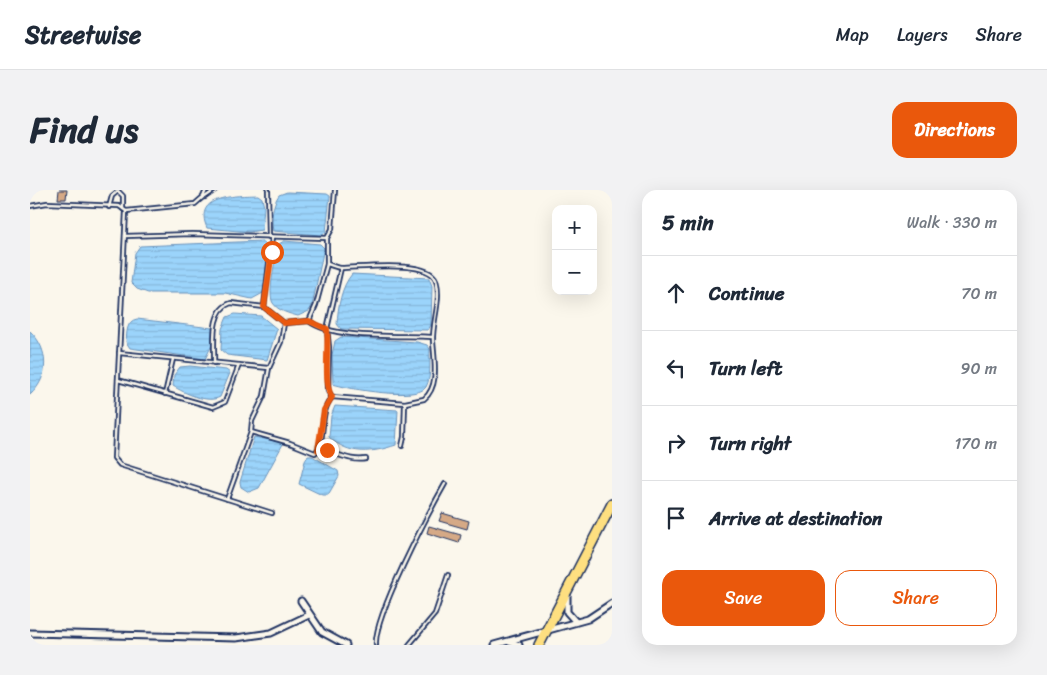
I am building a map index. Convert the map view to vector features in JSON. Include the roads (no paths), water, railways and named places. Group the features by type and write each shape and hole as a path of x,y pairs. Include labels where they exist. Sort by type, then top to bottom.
{"highway":[{"path":"539,645 612,504"}],"street":[{"path":"568,588 565,605 567,612 576,622"},
{"path":"301,600 309,615 322,632 346,645"},
{"path":"495,645 588,619 612,603"},
{"path":"30,633 236,638 270,633 309,615"},
{"path":"495,645 510,642 519,645"}],"lane":[{"path":"109,207 112,196 118,190 123,196 123,209"},
{"path":"203,197 206,190"},
{"path":"30,206 47,204 109,207 126,211 195,204 215,190"},
{"path":"264,307 270,237 268,190"},
{"path":"309,321 316,305 326,264 327,238 334,220 335,190"},
{"path":"126,211 114,458 120,464 272,513"},
{"path":"125,236 192,234 327,238"},
{"path":"326,264 341,268 355,266 425,269 432,272 436,279 438,291 433,337 433,387 424,399 405,403 332,397"},
{"path":"332,397 328,391 329,347 327,329 341,268"},
{"path":"214,363 216,318 221,310 231,303 264,307 284,323 309,321 339,333 433,337"},
{"path":"226,499 251,432 252,421 264,396 269,368 281,342 284,323"},
{"path":"119,353 269,368"},
{"path":"165,394 173,359"},
{"path":"118,380 202,405 220,406 228,396 239,365"},
{"path":"318,450 324,410 332,397"},
{"path":"402,446 405,403"},
{"path":"251,432 290,443 308,452 315,453 318,450 327,450 348,459 366,459"},
{"path":"376,645 378,626 419,534 444,484"},
{"path":"409,645 435,614 448,575"}],"water":[{"path":"287,192 327,194 330,196 326,232 320,235 273,231 273,208 279,195"},
{"path":"258,195 262,198 264,207 262,230 249,232 207,228 204,217 206,209 211,203 229,197"},
{"path":"262,241 267,251 263,293 252,299 225,293 148,293 137,289 131,283 135,253 140,246"},
{"path":"284,241 320,244 324,248 312,306 309,311 298,316 278,308 271,298 271,283 276,257 279,244"},
{"path":"352,274 429,278 432,286 431,325 428,330 341,329 337,324 339,304 345,285"},
{"path":"235,314 261,316 277,329 267,360 227,355 221,350 222,329 227,317"},
{"path":"133,320 212,328 212,345 205,359 130,348 126,342 128,328"},
{"path":"30,331 41,346 45,363 41,380 37,388 30,395"},
{"path":"341,337 417,342 427,345 430,349 430,368 426,387 420,391 397,394 353,389 333,384 332,355 335,341"},
{"path":"190,366 226,370 230,373 220,397 215,399 203,398 183,392 173,386 174,375 180,367"},
{"path":"335,406 398,410 396,445 378,450 361,451 353,450 337,443 329,437 331,416"},
{"path":"254,437 283,444 259,488 249,492 241,487 240,482"},
{"path":"308,456 312,456 338,471 339,476 328,495 322,495 299,484"}]}
